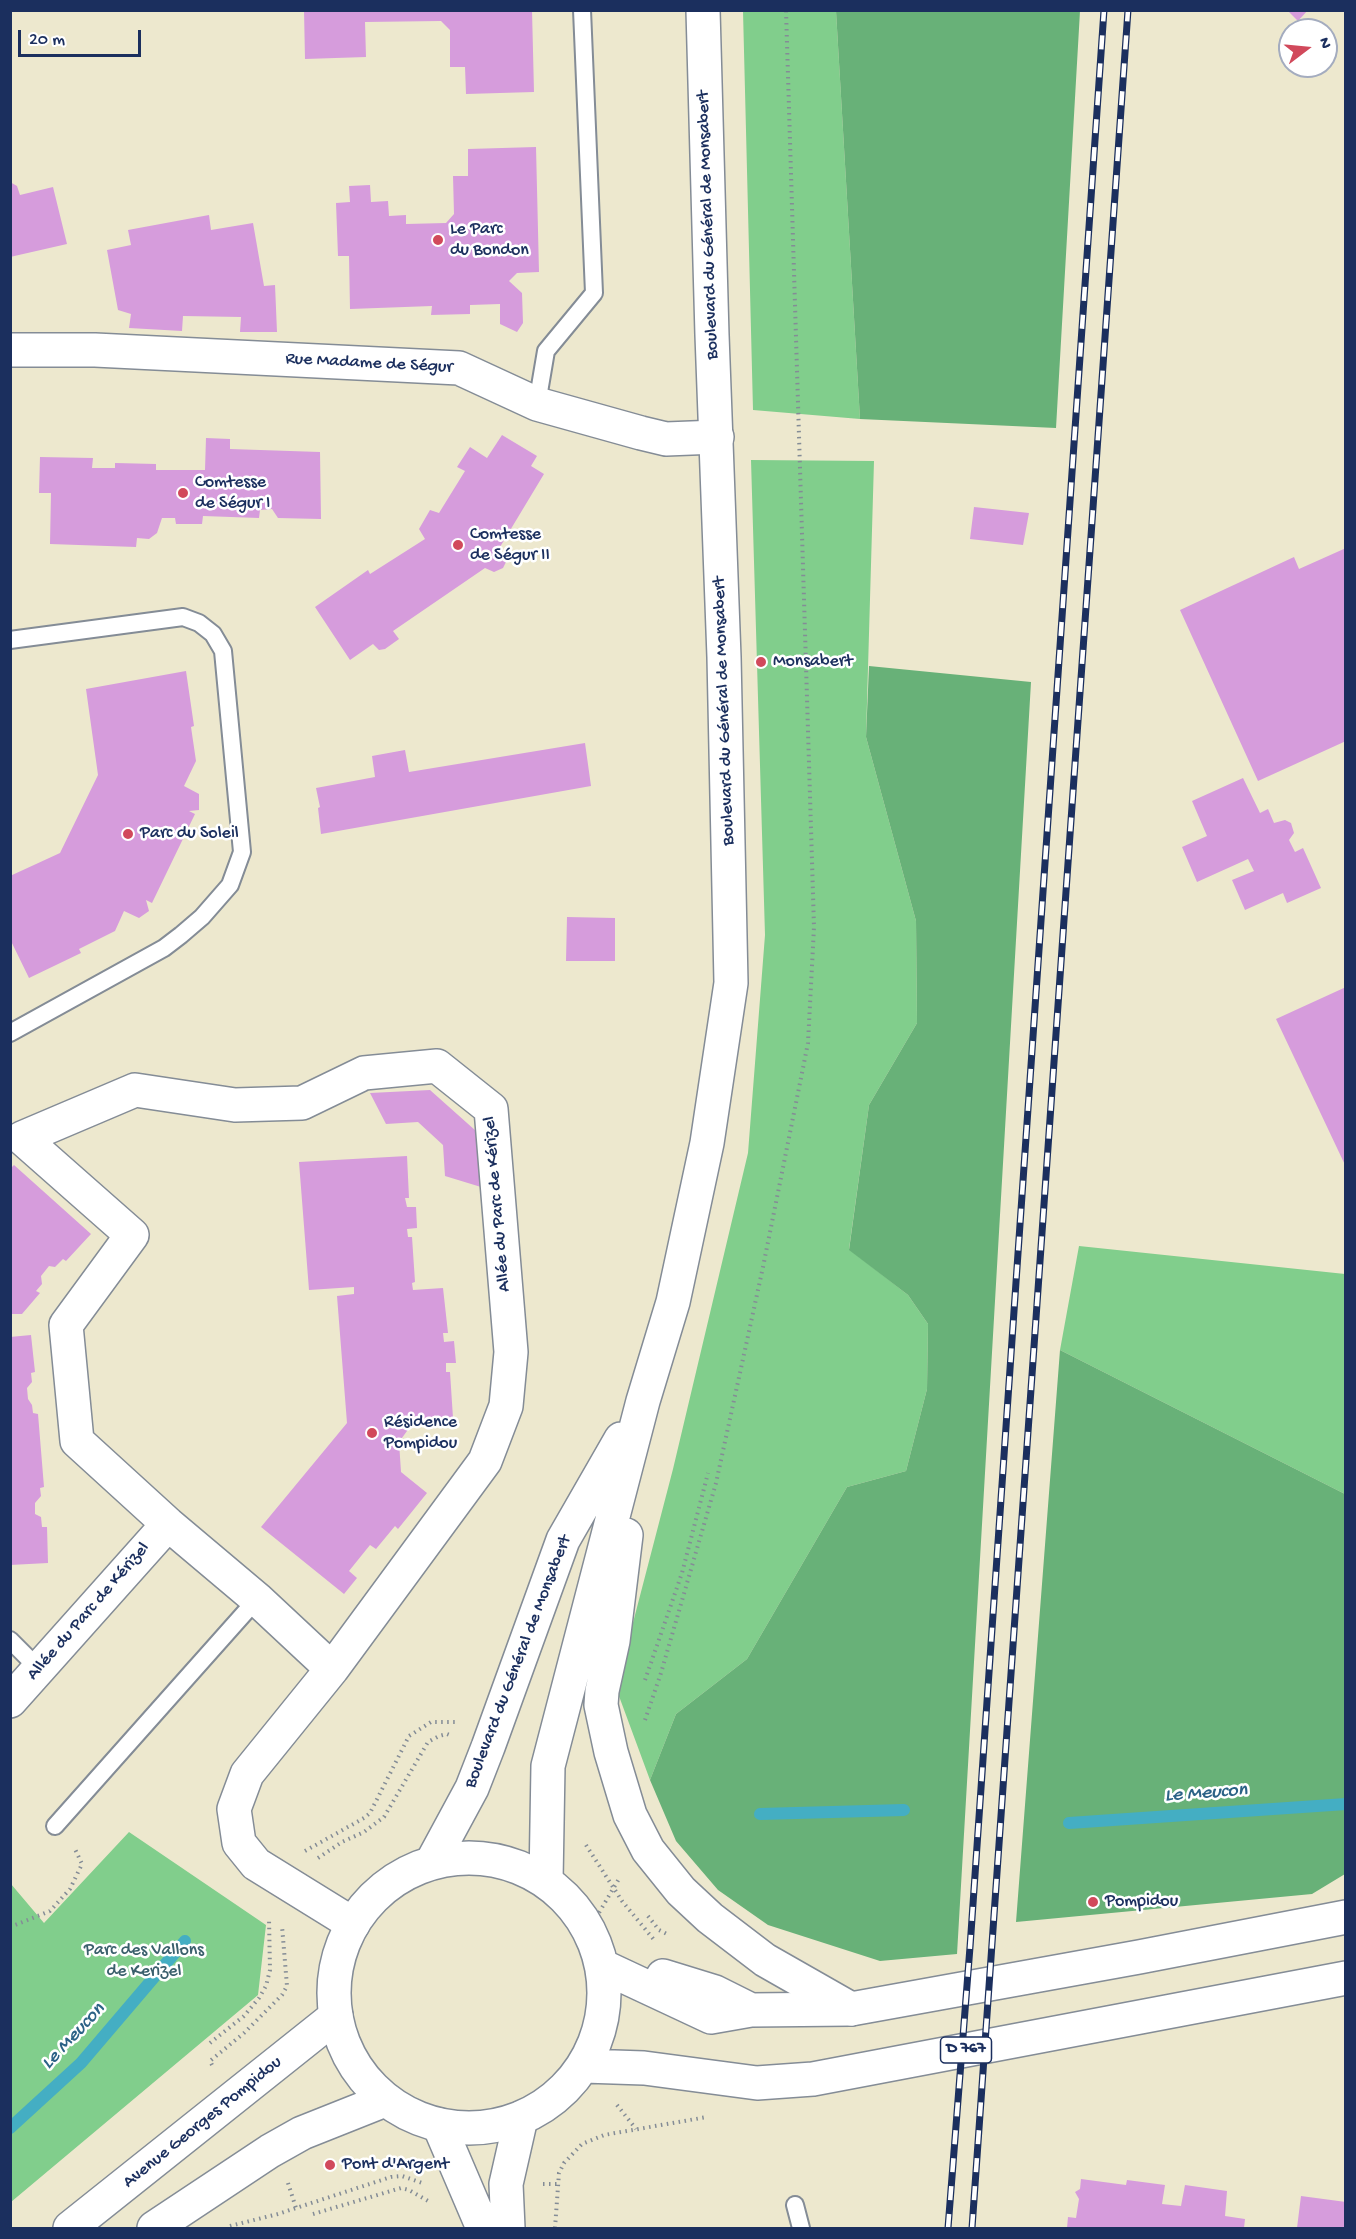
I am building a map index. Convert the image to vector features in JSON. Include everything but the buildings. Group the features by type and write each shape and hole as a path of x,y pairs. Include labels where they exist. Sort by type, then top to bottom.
{"main road":[{"name":"Boulevard du Général de Monsabert","path":"546,1881 548,1766 643,1401 673,1302 705,1155 731,983 717,437 711,335 702,10"},
{"name":"Rue Madame de Ségur","path":"10,350 95,350 459,368 537,404 666,439 717,437"},
{"name":"Allée du Parc de Kérizel","path":"332,1668 77,1441 66,1325 132,1235 22,1138 135,1090 235,1105 302,1103 364,1073 437,1066 491,1109 511,1352 506,1406 485,1461 332,1668 247,1774 234,1809 239,1843 256,1864 353,1924"},
{"name":"Boulevard du Général de Monsabert","path":"432,1862 472,1788 563,1540 643,1401"},
{"path":"643,1401 613,1641 601,1705 611,1752 630,1815 648,1850 681,1891 710,1918 765,1960 851,2009"},
{"name":"Allée du Parc de Kérizel","path":"10,1701 168,1524"},
{"path":"472,1857 510,1863 546,1881 590,1928 602,1965 605,2000 598,2034 584,2066 567,2087 546,2105 521,2118 494,2126 467,2128 439,2125 420,2119 385,2100 362,2076 346,2048 336,2016 334,1984 340,1953 353,1924 373,1897 400,1876 432,1862 472,1857"},
{"path":"602,1965 652,1973 715,1992 751,2010 851,2009 1346,1917"},
{"name":"D 767","path":"584,2066 644,2068 757,2083 813,2079 1346,1978"},
{"name":"Avenue Georges Pompidou","path":"70,2229 336,2016"},
{"path":"154,2229 270,2151 302,2133 385,2100"},
{"path":"508,2229 506,2184 521,2118"},
{"path":"439,2125 483,2229"}],"lane":[{"path":"537,404 546,351 594,293 582,10"},
{"path":"10,640 183,618 199,623 213,634 223,651 242,852 230,885 181,935 164,948 10,1033"},
{"path":"55,1826 257,1599"},
{"path":"10,1640 39,1669"},
{"path":"795,2205 801,2229"}],"path":[{"path":"646,1713 662,1673 716,1483 764,1268 808,1043 814,927 786,10"},
{"path":"301,1853 370,1813 409,1737 431,1722 461,1722"},
{"path":"315,1860 342,1842 364,1832 384,1816 428,1742 447,1734 488,1747"},
{"path":"10,1927 50,1911 70,1889 82,1864"},
{"path":"590,1928 621,1876"},
{"path":"210,2043 244,2016 266,1986 270,1970 269,1918"},
{"path":"215,2071 210,2061 244,2033 282,1995 287,1986 282,1923"},
{"path":"555,2229 557,2184 564,2163 582,2144 604,2135 682,2120"},
{"path":"228,2226 278,2214 391,2177 402,2176 425,2185"},
{"path":"287,2180 296,2208"},
{"path":"542,2184 557,2184"},
{"path":"313,2214 401,2188 437,2205"}],"green space":[{"path":"743,11 836,11 860,419 753,410"},
{"path":"836,11 1080,11 1056,428 860,419"},
{"path":"751,460 874,461 866,737 916,921 917,1023 869,1105 849,1249 908,1295 928,1324 927,1389 906,1471 847,1487 747,1659 676,1714 650,1780 616,1688 673,1469 748,1153 765,935"},
{"path":"869,666 1031,682 957,1954 880,1961 768,1925 718,1890 676,1841 650,1780 676,1714 747,1659 847,1487 906,1471 927,1389 928,1324 908,1295 849,1250 869,1105 917,1023 916,921 866,737"},
{"path":"1079,1246 1345,1274 1345,1494 1060,1350"},
{"path":"1060,1350 1345,1494 1345,1874 1312,1894 1016,1922"},
{"name":"Parc des Vallons de Kerizel","path":"129,1832 266,1925 258,1995 11,2202 11,1884 44,1923"}],"waterway":[{"name":"Le Meucon","path":"1069,1823 1346,1804"},
{"name":"Le Meucon","path":"760,1814 904,1810"},
{"name":"Le Meucon","path":"10,2128 81,2063 185,1941"}],"railway":[{"path":"948,2228 970,1947 1104,10"},
{"path":"972,2228 1128,10"}],"place":[{"name":"Le Parc du Bondon","path":"438,240"},
{"name":"Comtesse de Ségur I","path":"183,493"},
{"name":"Comtesse de Ségur II","path":"458,545"},
{"name":"Monsabert","path":"761,662"},
{"name":"Parc du Soleil","path":"128,834"},
{"name":"Résidence Pompidou","path":"372,1433"},
{"name":"Pompidou","path":"1093,1902"},
{"name":"Pont d'Argent","path":"330,2165"}]}
